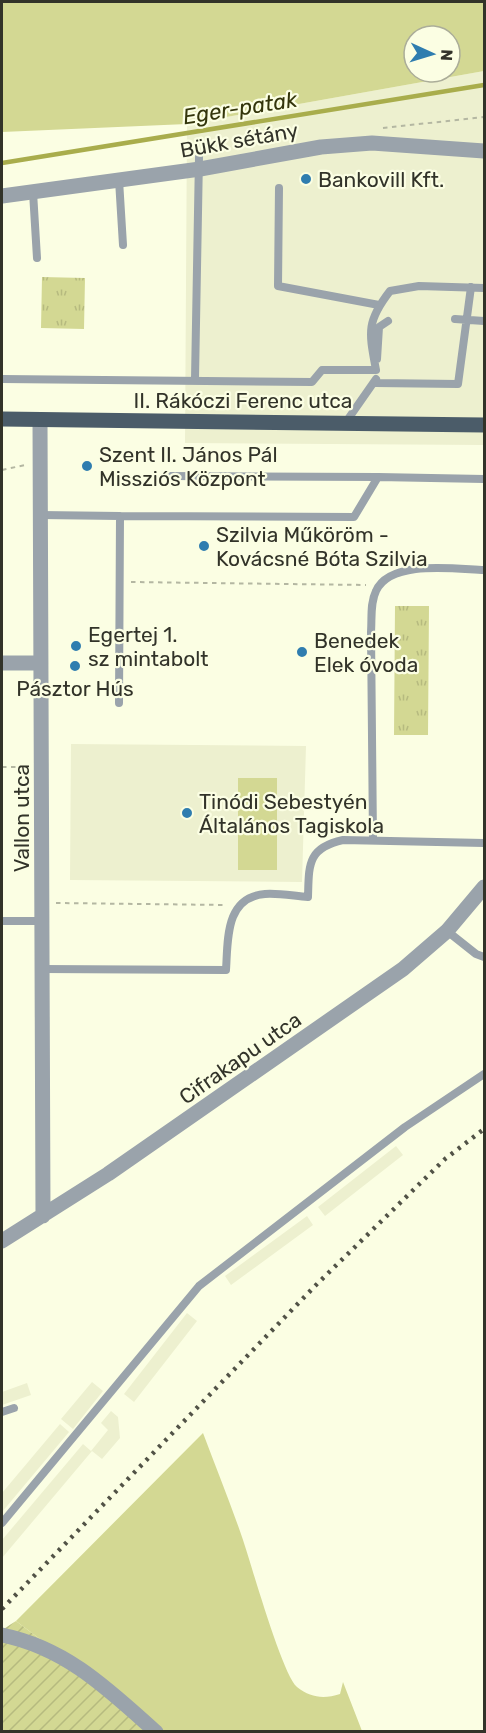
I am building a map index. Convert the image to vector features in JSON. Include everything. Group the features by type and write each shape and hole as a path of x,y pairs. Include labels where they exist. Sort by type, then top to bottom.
{"main road":[{"name":"II. Rákóczi Ferenc utca","path":"2,420 346,422 484,426"}],"street":[{"name":"Bükk sétány","path":"2,196 119,180 200,163 372,142 484,151"},
{"name":"Vallon utca","path":"40,420 43,1216"},
{"path":"2,663 41,663"},
{"name":"Cifrakapu utca","path":"2,1241 250,1078 403,969 447,931 484,887"},
{"path":"2,1635 28,1640 61,1655 112,1692 156,1731"}],"lane":[{"path":"195,379 200,163"},
{"path":"119,180 123,245"},
{"path":"279,188 278,286 379,305"},
{"path":"33,192 37,258"},
{"path":"376,370 370,339 373,313 390,291 419,286 484,288"},
{"path":"376,383 459,384 471,287"},
{"path":"455,320 484,321"},
{"path":"346,422 376,383 379,327 388,321"},
{"path":"2,380 195,379 312,382 322,370 376,370"},
{"path":"168,476 484,479"},
{"path":"40,515 354,517 378,477"},
{"path":"119,703 120,516"},
{"path":"374,840 371,632 372,602 377,588 398,572 422,568 484,570"},
{"path":"42,969 226,970 229,923 239,905 263,894 308,897 309,870 314,853 328,843 343,840 374,840 484,843"},
{"path":"2,921 42,921"},
{"path":"447,931 476,954 484,957"},
{"path":"2,1523 199,1286 405,1127 484,1074"},
{"path":"2,1412 14,1408"}],"path":[{"path":"2,470 21,467 40,453"},
{"path":"121,582 364,584 377,588"},
{"path":"2,767 41,766"},
{"path":"42,903 239,905"}],"shaded area":[{"path":"484,71 484,445 185,443 187,124 411,84 462,84 462,75"},
{"name":"Tinódi Sebestyén Általános Tagiskola","path":"71,744 306,746 302,882 70,880"},
{"path":"396,1146 403,1155 325,1216 318,1207"},
{"path":"307,1216 313,1225 231,1285 225,1276"},
{"path":"187,1313 197,1321 134,1402 124,1394"},
{"path":"92,1382 103,1391 73,1429 61,1419"},
{"path":"27,1383 31,1395 2,1405 2,1392"},
{"path":"111,1411 118,1417 120,1438 102,1459 92,1451 2,1558 2,1540 83,1444 91,1451 108,1430 101,1423"},
{"path":"60,1424 69,1432 2,1512 2,1493"}],"green space":[{"path":"2,2 484,2 484,71 462,75 462,24 402,24 402,84 411,84 187,124 2,132"},
{"path":"42,277 85,278 84,329 41,328"},
{"path":"395,606 429,606 428,735 394,735"},
{"path":"238,778 277,778 277,870 238,870"},
{"path":"203,1433 242,1537 275,1641 291,1678 302,1691 328,1697 340,1694 343,1682 362,1731 162,1731 16,1621"},
{"path":"16,1621 162,1731 2,1732 2,1630"}],"waterway":[{"name":"Eger-patak","path":"2,163 484,85"}],"railway":[{"path":"2,1609 316,1285 445,1159 484,1129"}],"place":[{"name":"Bankovill Kft.","path":"306,179"},
{"name":"Szent II. János Pál Missziós Központ","path":"87,466"},
{"name":"Szilvia Műköröm - Kovácsné Bóta Szilvia","path":"204,546"},
{"name":"Egertej 1. sz mintabolt","path":"76,646"},
{"name":"Benedek Elek óvoda","path":"302,652"},
{"name":"Pásztor Hús","path":"75,666"},
{"name":"Tinódi Sebestyén Általános Tagiskola","path":"187,813"}]}
